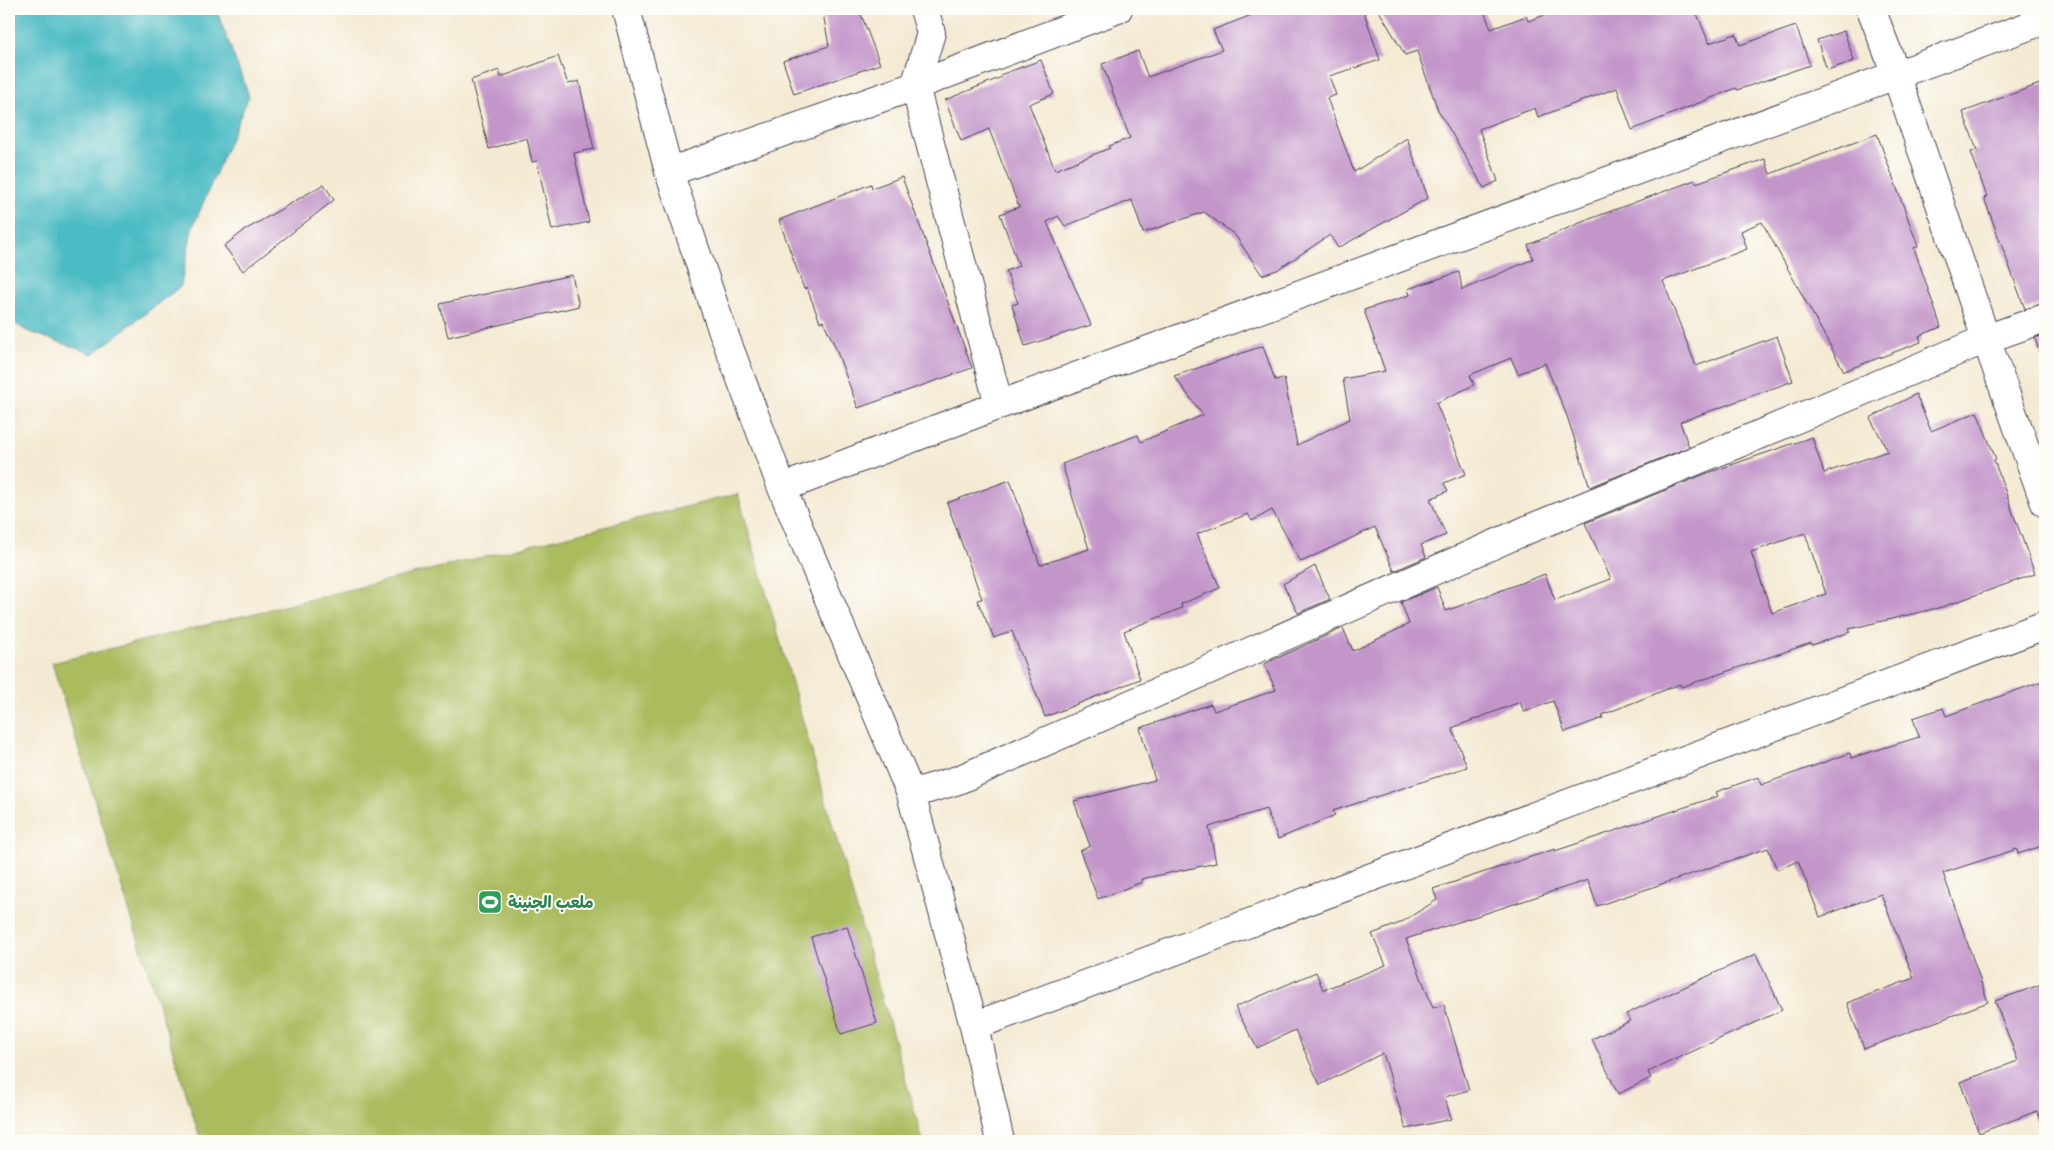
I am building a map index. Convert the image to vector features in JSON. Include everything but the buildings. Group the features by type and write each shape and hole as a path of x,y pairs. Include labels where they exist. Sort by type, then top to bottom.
{"street":[{"path":"626,9 669,172 721,326 782,488 911,794 974,1026 1000,1141"},
{"path":"924,9 931,33 915,86 999,405"},
{"path":"669,172 915,86 1118,9"},
{"path":"1871,9 1896,74 1986,338 2045,503"},
{"path":"782,488 999,405 2045,20"},
{"path":"911,794 958,780 1529,529 1744,441 1986,338 2045,318"},
{"path":"974,1026 2045,626"}],"green space":[{"name":"ملعب الجنينة","path":"738,494 923,1141 201,1141 52,663"}],"water":[{"path":"14,9 216,9 249,96 192,229 181,286 93,354 27,331 9,320 9,18 15,15"}],"place":[{"name":"ملعب الجنينة","path":"490,902"}]}
